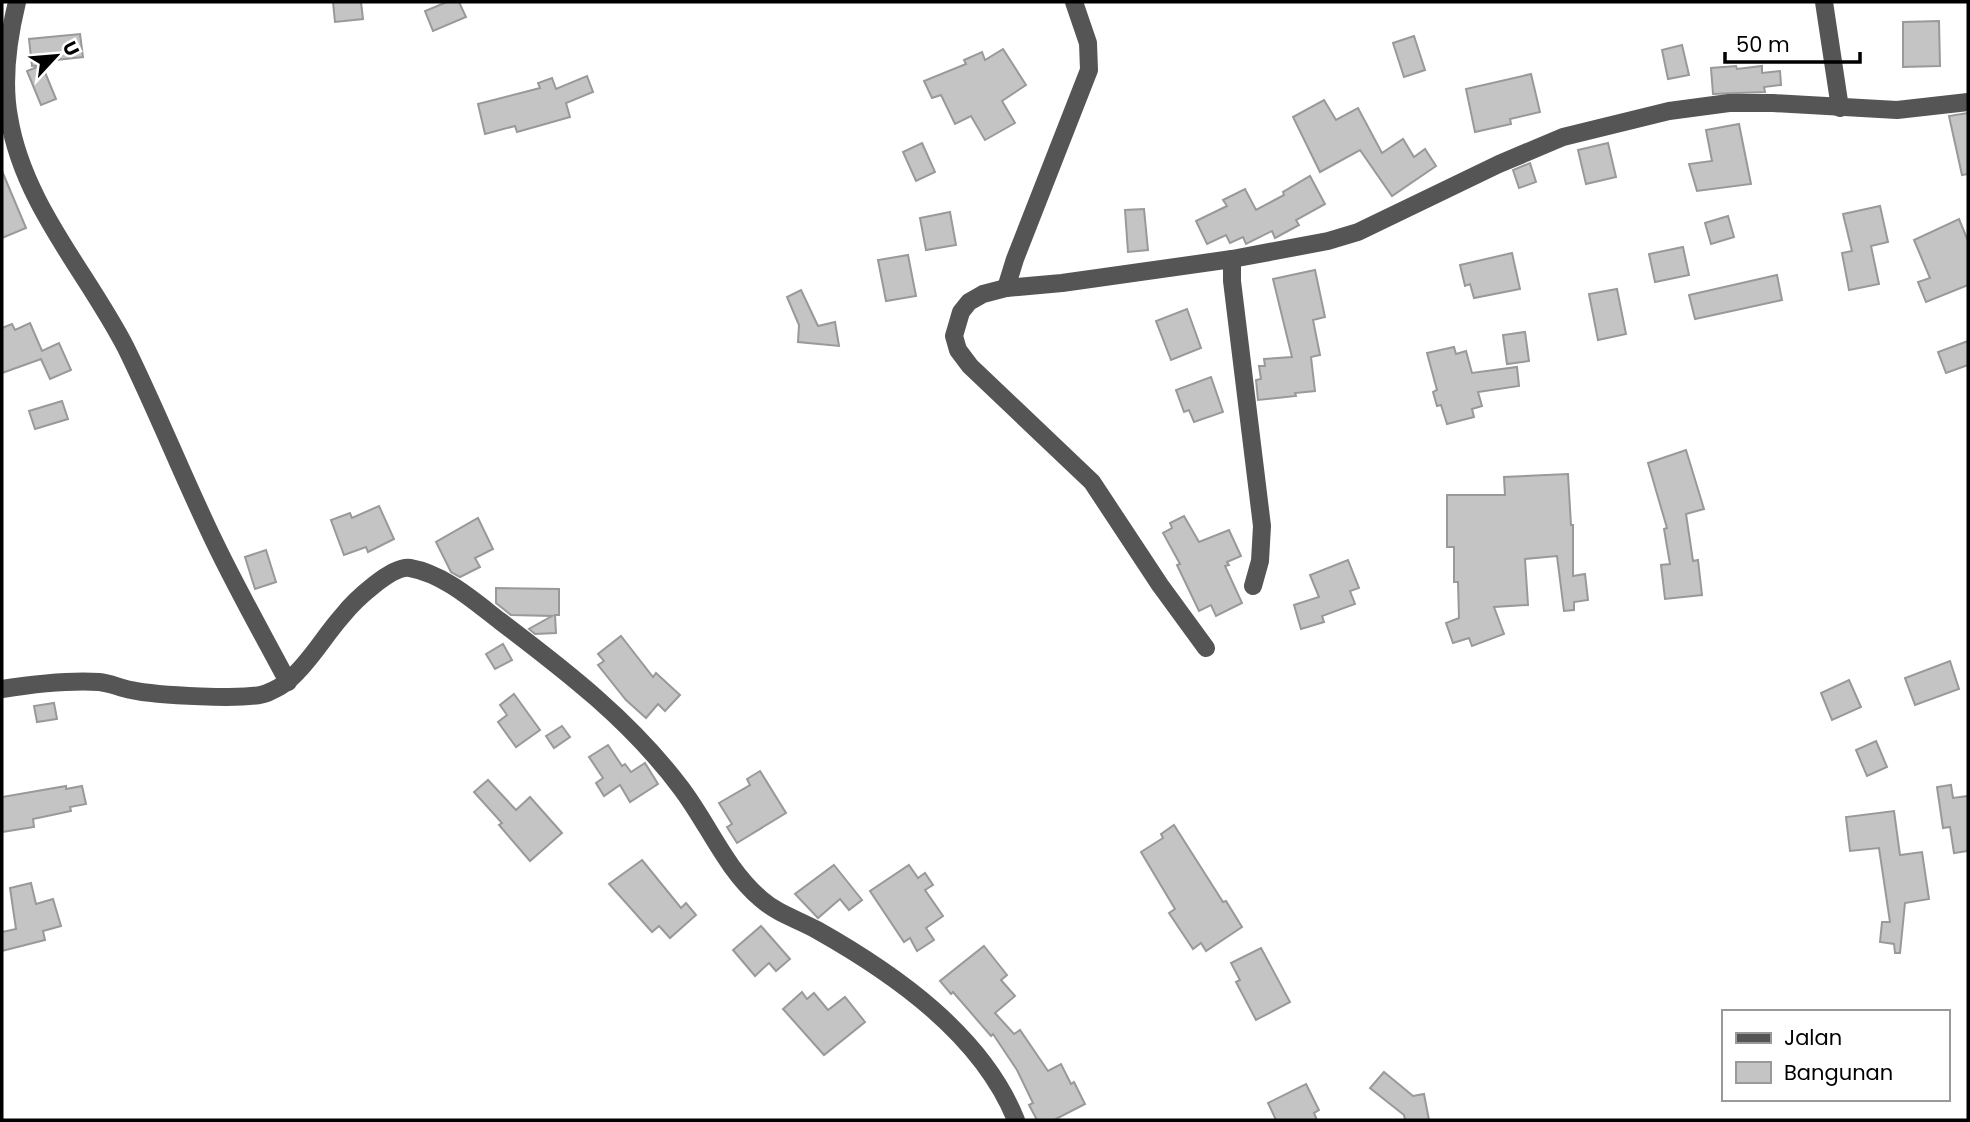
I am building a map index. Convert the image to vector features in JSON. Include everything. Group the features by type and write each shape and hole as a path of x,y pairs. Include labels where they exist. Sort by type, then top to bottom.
{"street":[{"path":"17,2 7,58 6,87 9,118 18,154 31,187 125,347 214,542 288,682"},
{"path":"1006,288 1014,259 1089,70 1088,43 1074,2"},
{"path":"1824,2 1840,108"},
{"path":"1206,648 1160,585 1092,482 970,366 958,350 954,335 961,312 969,302 983,294 1006,288 1062,283 1232,259 1328,241 1358,232 1499,164 1563,137 1670,111 1729,103 1897,110 1968,102"},
{"path":"1232,259 1232,281 1262,526 1260,561 1253,586"},
{"path":"2,689 33,684 102,682 133,691 224,697 264,695 288,682 343,614 396,569 408,568 433,576 455,588 551,659 644,742 683,791 728,862 760,898 782,915 816,929 930,1007 978,1055 993,1076 1016,1120"}],"building":[{"path":"333,2 361,2 363,19 335,22"},
{"path":"447,2 459,2 466,17 433,31 425,11"},
{"path":"1939,21 1940,66 1903,67 1903,22"},
{"path":"80,34 83,57 47,61 47,65 32,66 29,39"},
{"path":"1414,36 1425,70 1404,77 1393,43"},
{"path":"1682,45 1689,75 1668,79 1662,50"},
{"path":"1003,49 1026,85 1002,101 1015,123 985,140 971,116 955,124 941,95 932,98 924,81 966,64 964,60 982,52 985,60"},
{"path":"42,65 56,99 41,105 27,71"},
{"path":"1736,66 1737,69 1762,66 1762,73 1780,71 1781,85 1764,87 1765,92 1713,94 1711,68"},
{"path":"1531,74 1540,112 1510,119 1511,124 1475,132 1466,89"},
{"path":"587,76 593,92 566,103 570,117 517,132 515,126 485,134 478,104 540,88 538,83 552,78 556,89"},
{"path":"1324,100 1336,120 1358,108 1382,153 1403,139 1414,157 1425,149 1436,166 1392,196 1360,150 1320,172 1293,117"},
{"path":"1968,113 1968,174 1962,175 1949,116"},
{"path":"1739,124 1751,184 1697,191 1689,164 1712,161 1706,130"},
{"path":"922,143 935,172 916,181 903,152"},
{"path":"1608,143 1616,177 1586,184 1578,150"},
{"path":"1530,163 1536,182 1519,188 1513,170"},
{"path":"2,171 26,228 2,238"},
{"path":"1310,176 1325,204 1296,220 1299,225 1275,238 1272,231 1246,244 1243,237 1230,243 1226,235 1207,244 1196,221 1227,206 1223,200 1245,189 1256,210 1284,195 1283,192"},
{"path":"1880,206 1888,242 1871,246 1879,284 1849,290 1842,253 1852,251 1843,214"},
{"path":"1144,209 1148,250 1128,252 1125,210"},
{"path":"950,212 956,245 926,250 920,218"},
{"path":"1728,216 1734,237 1711,244 1705,223"},
{"path":"1959,219 1968,241 1968,285 1926,302 1918,282 1930,278 1914,240"},
{"path":"1683,247 1689,275 1655,282 1649,254"},
{"path":"1512,253 1520,289 1474,298 1470,284 1465,286 1460,265"},
{"path":"908,255 916,296 886,301 878,260"},
{"path":"1315,270 1325,317 1313,320 1320,355 1311,357 1315,391 1258,400 1256,380 1261,379 1259,366 1265,366 1264,359 1292,357 1273,279"},
{"path":"1777,275 1782,300 1695,319 1689,295"},
{"path":"1617,289 1626,334 1598,340 1589,294"},
{"path":"801,290 818,326 835,322 839,346 798,342 799,325 787,297"},
{"path":"1187,309 1201,348 1171,360 1156,321"},
{"path":"30,323 42,351 59,343 71,370 50,379 41,359 2,373 2,328 12,324 15,330"},
{"path":"1525,332 1529,361 1507,364 1503,335"},
{"path":"1968,341 1968,365 1946,373 1938,352"},
{"path":"1454,347 1456,354 1466,351 1472,373 1517,367 1519,386 1478,392 1482,406 1472,409 1474,417 1447,424 1441,405 1437,406 1433,392 1437,390 1427,353"},
{"path":"1211,377 1223,412 1194,422 1189,410 1184,412 1176,390"},
{"path":"62,401 68,419 35,429 29,411"},
{"path":"1686,450 1704,509 1686,514 1693,561 1698,560 1702,595 1665,599 1661,565 1670,564 1664,529 1667,528 1648,463"},
{"path":"1568,474 1573,525 1573,576 1585,574 1588,600 1574,602 1574,610 1564,611 1557,556 1525,559 1528,605 1494,607 1504,634 1472,646 1469,638 1453,643 1446,623 1459,618 1458,582 1454,582 1454,547 1447,547 1447,495 1505,495 1504,477"},
{"path":"379,506 394,539 368,552 366,547 344,555 331,520 350,513 352,518"},
{"path":"1184,516 1199,542 1229,530 1241,556 1227,562 1229,565 1225,566 1242,603 1216,616 1211,605 1199,611 1177,565 1180,564 1163,533 1172,528 1170,523"},
{"path":"478,518 493,549 475,558 480,567 460,577 451,572 436,542"},
{"path":"266,550 276,582 255,589 245,557"},
{"path":"1348,560 1359,588 1350,591 1355,604 1322,616 1324,622 1301,629 1294,605 1319,597 1310,575"},
{"path":"496,588 559,589 559,615 555,615 556,633 535,634 529,629 552,616 511,615 496,603"},
{"path":"621,636 653,677 656,673 680,695 665,711 658,704 646,718 626,700 598,665 604,661 598,654"},
{"path":"503,644 512,660 495,669 486,654"},
{"path":"1950,661 1959,689 1915,705 1905,678"},
{"path":"1849,680 1861,707 1832,720 1821,693"},
{"path":"514,694 540,730 516,747 498,722 507,715 500,705"},
{"path":"54,703 57,719 37,722 34,706"},
{"path":"562,726 570,737 554,748 546,736"},
{"path":"1876,741 1887,767 1867,776 1856,750"},
{"path":"608,745 622,766 625,764 631,772 645,763 658,784 630,802 620,785 604,796 596,783 603,778 589,757"},
{"path":"760,771 786,813 737,843 727,827 732,824 719,803 750,785 747,779"},
{"path":"488,780 516,810 530,797 562,833 530,861 499,825 502,823 474,792"},
{"path":"1951,785 1953,798 1968,796 1968,851 1954,853 1950,827 1943,828 1937,787"},
{"path":"66,786 66,789 82,786 86,804 70,807 71,811 33,819 34,827 2,832 2,797"},
{"path":"1894,811 1900,855 1922,852 1929,899 1905,903 1900,953 1895,953 1894,944 1880,942 1882,922 1890,922 1879,848 1850,851 1846,817"},
{"path":"1174,825 1242,927 1206,951 1201,943 1193,949 1169,913 1175,909 1141,852 1163,838 1161,834"},
{"path":"642,860 681,908 686,903 696,915 670,938 659,926 652,932 609,884"},
{"path":"834,865 862,900 849,910 840,899 818,918 795,894"},
{"path":"909,865 918,878 925,873 933,885 925,890 943,916 926,928 934,940 917,951 910,938 904,942 870,891"},
{"path":"31,883 36,904 53,899 61,926 43,931 45,940 2,951 2,932 16,929 10,888"},
{"path":"761,926 790,959 776,971 769,963 755,976 733,950"},
{"path":"984,946 1007,975 1001,980 1015,996 995,1013 1014,1034 1020,1030 1048,1071 1061,1064 1085,1104 1054,1120 1037,1120 1029,1105 1033,1103 1017,1070 993,1034 991,1036 940,981"},
{"path":"1261,948 1290,1002 1256,1020 1236,982 1240,980 1231,963"},
{"path":"802,992 807,999 814,993 828,1010 845,997 865,1022 824,1055 783,1009"},
{"path":"1384,1072 1413,1096 1424,1094 1429,1120 1405,1120 1404,1115 1370,1088"},
{"path":"1306,1084 1319,1110 1314,1113 1317,1120 1276,1120 1268,1103"}]}
